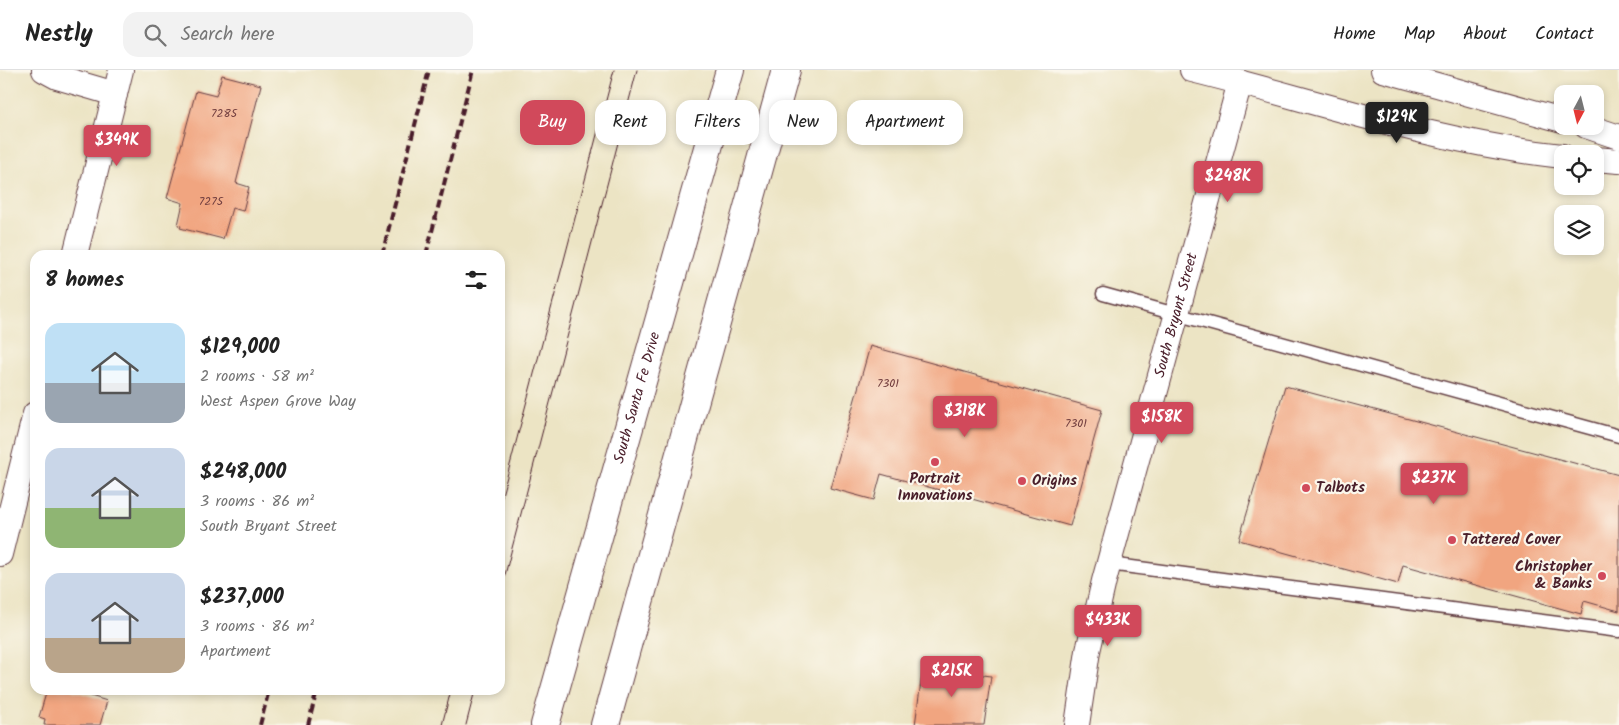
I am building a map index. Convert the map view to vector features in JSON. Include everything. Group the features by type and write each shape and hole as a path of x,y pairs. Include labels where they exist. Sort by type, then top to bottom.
{"highway":[{"name":"South Santa Fe Drive","path":"545,725 730,70"},
{"path":"605,725 786,70"}],"street":[{"path":"44,70 57,77 115,94"},
{"path":"76,250 121,70"},
{"path":"1192,70 1242,76 1453,139 1507,150 1554,155"},
{"path":"1383,70 1554,118"},
{"name":"South Bryant Street","path":"1078,725 1091,633 1242,76"},
{"path":"1604,133 1619,138"},
{"path":"1604,160 1619,161"},
{"path":"0,554 30,434"}],"lane":[{"path":"1103,294 1619,436"},
{"path":"1109,564 1619,631"}],"building":[{"path":"222,75 261,85 236,183 249,187 243,211 232,208 223,239 180,228 181,226 178,225 183,203 167,198 196,91 216,96"},
{"path":"870,346 1102,410 1070,526 881,474 874,500 830,488"},
{"path":"1285,386 1619,475 1619,611 1584,601 1581,614 1403,565 1398,584 1239,540"},
{"path":"923,667 991,676 984,725 915,725"},
{"path":"46,695 87,695 107,701 100,725 44,725 45,719 39,717"}],"tram line":[{"path":"505,484 614,70"},
{"path":"505,575 637,70"},
{"path":"442,725 450,695"},
{"path":"466,725 474,695"}],"railway":[{"path":"383,250 429,70"},
{"path":"427,250 473,70"},
{"path":"260,725 268,695"},
{"path":"308,725 316,695"}],"place":[{"name":"Portrait Innovations","path":"935,462"},
{"name":"Origins","path":"1022,481"},
{"name":"Talbots","path":"1306,488"},
{"name":"Tattered Cover","path":"1452,540"},
{"name":"Christopher & Banks","path":"1602,576"}]}
